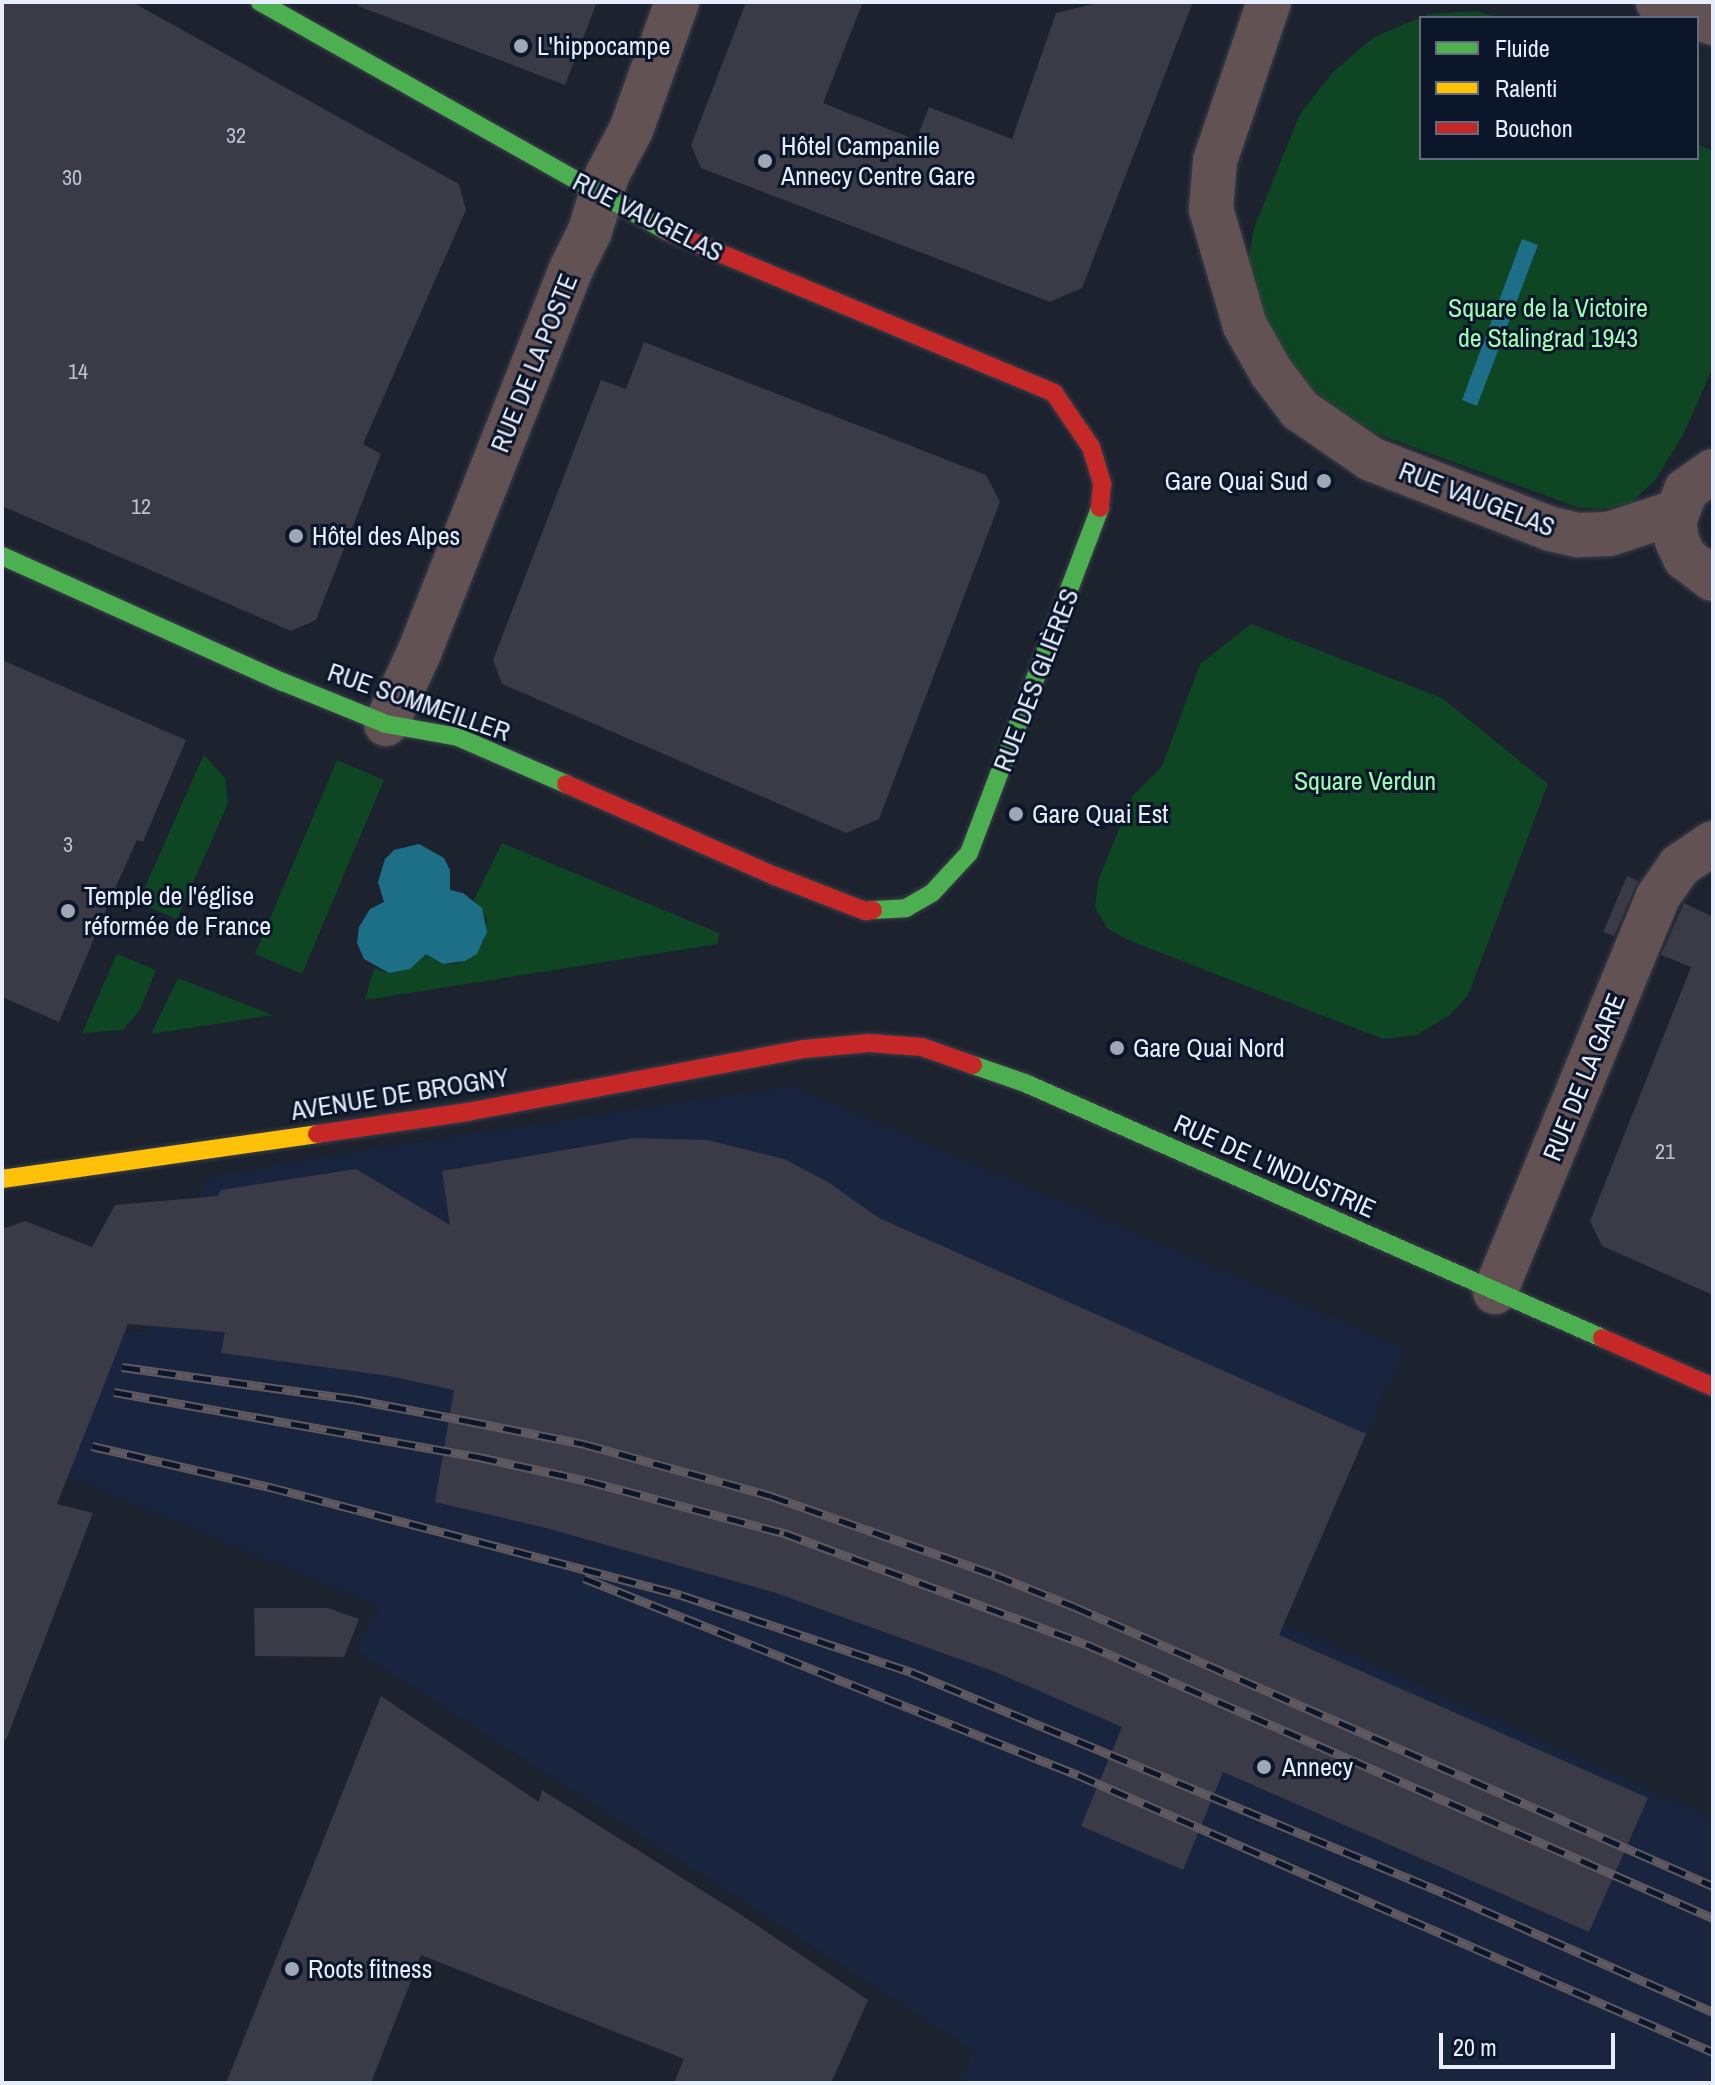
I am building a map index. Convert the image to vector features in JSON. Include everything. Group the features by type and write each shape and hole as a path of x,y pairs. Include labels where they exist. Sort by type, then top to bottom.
{"street":[{"name":"RUE VAUGELAS","path":"260,2 683,240 1054,393"},
{"name":"RUE DE LA POSTE","path":"386,724 419,653 571,269 604,196 607,175 631,130 677,2"},
{"name":"RUE VAUGELAS","path":"1269,2 1215,161 1211,209 1216,236 1245,326 1271,372 1300,410 1371,459 1530,521 1578,535 1624,531 1676,512"},
{"path":"1658,2 1695,16"},
{"name":"RUE DES GLIÈRES","path":"865,911 906,908 932,893 969,853 1100,513 1102,484 1091,447 1054,393"},
{"path":"1713,471 1686,490 1676,512 1677,541 1685,558 1713,579"},
{"name":"RUE SOMMEILLER","path":"2,556 283,682 386,724 458,737 775,876 865,911"},
{"name":"RUE DE LA GARE","path":"1495,1292 1657,898 1696,854"},
{"name":"RUE DE L'INDUSTRIE","path":"804,1049 869,1043 922,1047 1025,1083 1713,1387"},
{"name":"AVENUE DE BROGNY","path":"2,1179 467,1112 804,1049"}],"shaded area":[{"path":"1522,239 1538,245 1477,406 1462,400"},
{"path":"419,844 444,858 450,870 450,890 463,893 482,908 487,932 477,954 465,961 443,964 426,954 410,969 389,973 364,959 357,943 359,927 370,909 384,902 378,882 385,859 394,850"},
{"path":"793,1086 1404,1348 1284,1624 1713,1818 1713,2083 960,2083 974,2051 356,1650 379,1607 74,1479 2,1466 2,1330 147,1332 207,1178 341,1154"}],"green space":[{"name":"Square de la Victoire de Stalingrad 1943","path":"1475,11 1494,16 1424,16"},
{"name":"Square de la Victoire de Stalingrad 1943","path":"1419,18 1419,160 1699,160 1699,145 1713,151 1713,367 1684,433 1656,479 1631,503 1605,509 1579,508 1375,433 1301,383 1263,324 1248,262 1254,228 1300,114 1333,72 1374,37"},
{"name":"Square Verdun","path":"1251,624 1442,698 1548,784 1468,995 1450,1015 1417,1035 1383,1039 1128,940 1107,928 1095,907 1098,881 1132,797 1162,766 1200,664"},
{"path":"204,754 225,778 228,803 177,919 138,903"},
{"path":"337,760 384,780 302,974 255,954"},
{"path":"502,843 719,933 718,944 365,1000 374,968 389,973 426,954 443,964 455,964 465,961 484,942 487,920 474,900"},
{"path":"117,954 156,970 140,1010 123,1030 82,1033"},
{"path":"178,978 273,1015 151,1034"}],"building":[{"path":"2,2 132,2 459,184 466,210 363,444 381,454 316,620 291,631 2,506"},
{"name":"L'hippocampe","path":"359,2 597,2 565,85 358,6"},
{"path":"746,2 863,2 823,103 916,140 929,107 1012,139 1056,13 1102,2 1193,2 1082,288 1050,302 701,168 691,145"},
{"path":"644,342 986,475 1000,502 879,819 846,833 502,684 493,660 601,380 626,389"},
{"path":"2,660 186,740 143,842 137,840 113,893 59,1022 2,997"},
{"path":"1627,876 1638,881 1614,936 1603,932"},
{"path":"1684,903 1713,917 1713,1295 1602,1246 1590,1221 1691,967 1661,955"},
{"path":"634,1138 707,1140 784,1159 828,1182 879,1218 1366,1434 1279,1635 1648,1798 1589,1932 1223,1772 1183,1870 1081,1826 1122,1727 998,1673 773,1592 546,1528 435,1502 454,1390 389,1376 221,1353 225,1332 128,1324 57,1504 93,1513 6,1740 2,1739 2,1229 25,1221 92,1247 115,1205 218,1196 221,1190 356,1169 450,1225 442,1171"},
{"path":"254,1608 328,1608 359,1619 344,1657 255,1656"},
{"path":"381,1696 539,1802 542,1790 746,1918 868,2000 831,2083 674,2083 684,2059 421,1955 371,2083 226,2083"}],"railway":[{"path":"122,1367 353,1399 584,1444 771,1496 995,1575 1075,1607 1713,1886"},
{"path":"114,1392 479,1457 588,1481 784,1533 1086,1644 1713,1918"},
{"path":"92,1446 270,1487 681,1595 911,1672 1449,1895 1713,2012"},
{"path":"584,1578 1078,1775 1713,2052"}],"traffic: fast":[{"path":"260,2 667,231"},
{"path":"873,910 906,908 932,893 969,853 1100,508"},
{"path":"2,556 283,682 386,724 458,737 566,784"},
{"path":"973,1065 1025,1083 1602,1338"}],"traffic: slow":[{"path":"2,1179 317,1134"}],"traffic: jam":[{"path":"667,231 1054,393 1091,447 1102,484 1100,508"},
{"path":"566,784 775,876 865,911 873,910"},
{"path":"317,1134 467,1112 804,1049 869,1043 922,1047 973,1065"},
{"path":"1602,1338 1713,1387"}],"place":[{"name":"L'hippocampe","path":"521,46"},
{"name":"Hôtel Campanile Annecy Centre Gare","path":"765,161"},
{"name":"Gare Quai Sud","path":"1324,481"},
{"name":"Hôtel des Alpes","path":"296,536"},
{"name":"Gare Quai Est","path":"1016,814"},
{"name":"Temple de l'église réformée de France","path":"68,911"},
{"name":"Gare Quai Nord","path":"1117,1048"},
{"name":"Annecy","path":"1264,1767"},
{"name":"Roots fitness","path":"292,1969"}]}
